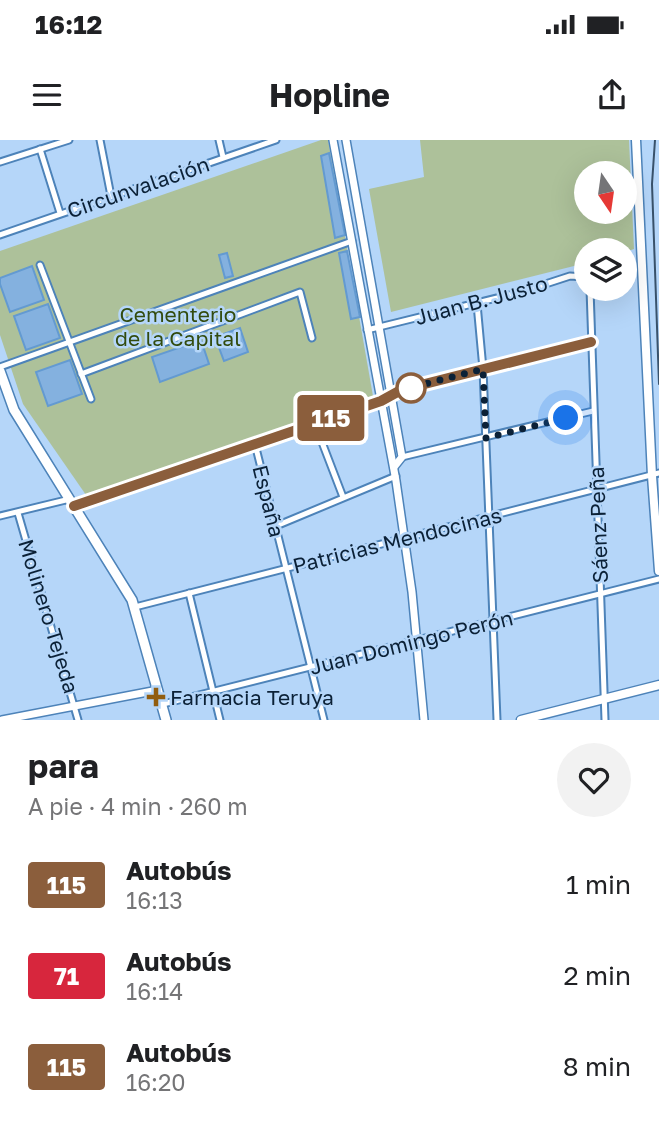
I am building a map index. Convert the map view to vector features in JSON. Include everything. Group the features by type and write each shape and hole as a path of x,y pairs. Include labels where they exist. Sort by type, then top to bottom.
{"main road":[{"path":"636,140 659,571"},
{"path":"0,369 14,410 135,607 166,720"},
{"path":"522,720 659,685"}],"street":[{"path":"0,162 69,140"},
{"path":"100,140 111,196"},
{"path":"219,140 223,158"},
{"name":"Circunvalación","path":"0,235 276,140"},
{"path":"333,140 395,471 405,538 424,720"},
{"path":"275,526 395,471 402,457 346,140"},
{"path":"40,149 60,213"},
{"path":"0,369 352,241"},
{"path":"40,265 91,399"},
{"name":"Juan B. Justo","path":"367,330 477,304 574,277"},
{"path":"81,374 300,292 312,338"},
{"name":"Sáenz Peña","path":"590,301 605,720"},
{"path":"477,304 483,369 497,720"},
{"path":"0,516 72,503 315,424 381,401 401,390 591,342"},
{"path":"402,457 593,411"},
{"path":"315,424 343,497"},
{"name":"España","path":"255,444 324,720"},
{"name":"Patricias Mendocinas","path":"135,607 655,474"},
{"name":"Molinero Tejeda","path":"18,513 78,720"},
{"name":"Juan Domingo Perón","path":"163,704 659,579"},
{"path":"189,593 220,720"},
{"path":"2,720 158,690"}],"green space":[{"name":"Cementerio de la Capital","path":"321,140 328,140 373,396 86,495 23,404 0,335 0,251"},
{"path":"420,140 629,140 630,161 574,161 574,224 633,224 633,238 574,238 574,266 391,312 369,189 424,177"}],"building":[{"path":"329,153 345,235 335,238 321,156"},
{"path":"347,251 360,317 351,319 339,253"},
{"path":"227,253 233,276 225,278 219,255"},
{"path":"32,266 44,300 10,312 0,278"},
{"path":"48,304 60,338 26,350 14,316"},
{"path":"240,328 248,352 224,361 215,337"},
{"path":"201,340 209,364 160,382 152,357"},
{"path":"70,360 82,394 48,406 36,372"}],"tram line":[{"path":"655,140 652,184 659,384"}],"bus line":[{"name":"115","path":"74,506 381,401 401,390 591,342"}],"place":[{"name":"Farmacia Teruya","path":"156,697"}],"route":[{"path":"411,388 401,390 483,369 486,438 566,418"}]}
